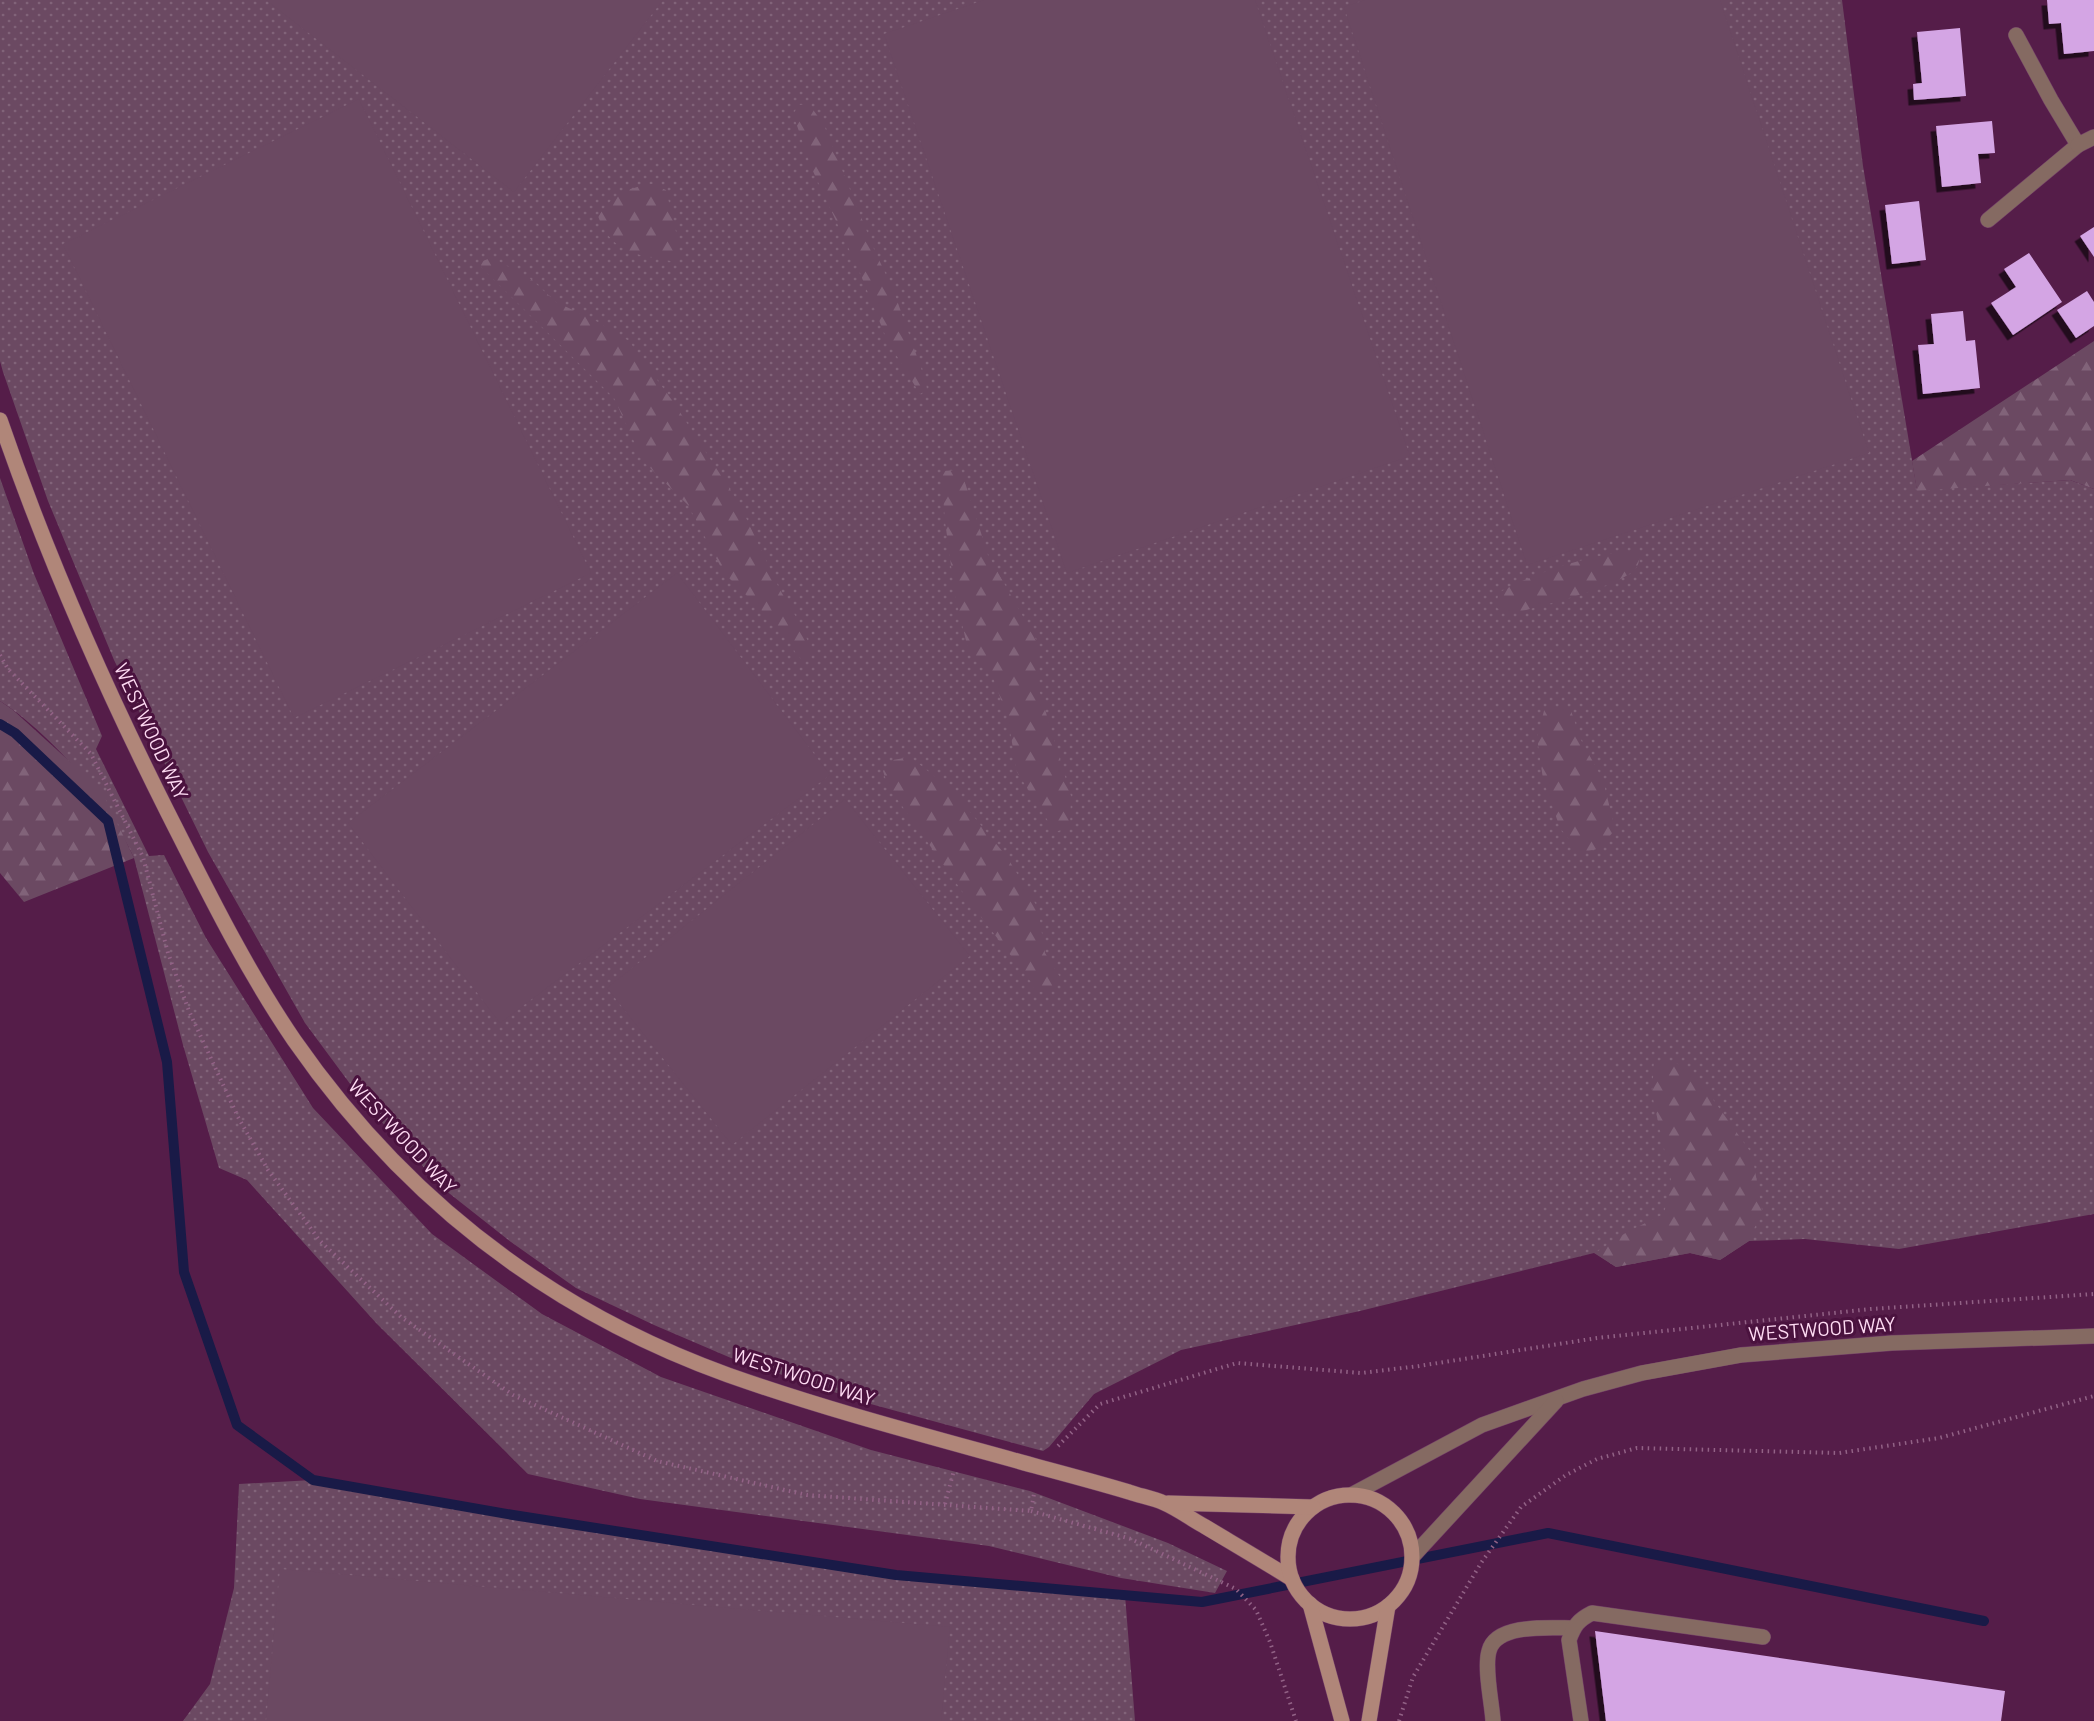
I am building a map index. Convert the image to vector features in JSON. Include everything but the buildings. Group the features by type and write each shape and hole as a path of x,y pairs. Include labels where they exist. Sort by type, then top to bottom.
{"street":[{"path":"2016,35 2078,145"},
{"path":"1988,220 2078,145 2094,137"},
{"name":"WESTWOOD WAY","path":"0,420 59,575 105,683 230,933 292,1037 329,1088 385,1153 436,1204 503,1258 567,1300 643,1341 723,1373 817,1405 1166,1503 1313,1507"},
{"name":"WESTWOOD WAY","path":"1351,1495 1482,1425 1583,1389 1642,1373 1741,1355 1892,1343 2094,1336"},
{"name":"WESTWOOD WAY","path":"1413,1556 1558,1399"},
{"path":"1351,1495 1380,1502 1392,1511 1406,1529 1413,1556 1411,1572 1398,1597 1388,1606 1374,1615 1344,1619 1331,1616 1310,1604 1298,1590 1292,1579 1288,1555 1299,1522 1313,1507 1337,1496 1351,1495"},
{"name":"WESTWOOD WAY","path":"1166,1503 1292,1579"},
{"path":"1310,1604 1342,1721"},
{"path":"1369,1721 1388,1606"},
{"path":"1581,1721 1569,1640 1573,1628 1580,1619 1592,1613 1763,1637"},
{"path":"1493,1721 1488,1663 1489,1649 1498,1638 1519,1629 1573,1628"}],"path":[{"path":"0,655 8,669 91,754 143,857 168,953 189,1011 238,1117 268,1170 320,1241 401,1317 513,1395 657,1461 807,1495 1031,1511 1131,1539 1236,1589 1256,1610 1270,1642 1296,1721"},
{"path":"1031,1511 1040,1467 1062,1441 1100,1404 1237,1363 1361,1373 1597,1338 1871,1309 2094,1294"},
{"path":"1400,1721 1413,1677 1481,1563 1521,1507 1566,1475 1598,1459 1637,1448 1839,1454 1939,1438 2094,1396"},
{"path":"945,1504 961,1445"}],"green space":[{"path":"0,0 1842,0 1863,166 1917,490 2070,480 2094,489 2094,1214 1899,1249 1805,1239 1749,1241 1720,1260 1690,1253 1616,1267 1594,1253 1360,1311 1181,1350 1094,1394 1049,1447 1043,1451 867,1403 731,1358 576,1288 511,1242 445,1190 365,1104 305,1023 208,852 114,660 48,501 0,361"},
{"path":"266,0 663,0 514,192"},
{"path":"984,0 1255,0 1410,456 1067,573 884,34"},
{"path":"1365,0 1720,0 1869,453 1527,565 1344,7"},
{"path":"359,99 591,573 294,718 63,244"},
{"path":"809,104 824,125 874,249 894,292 926,382 927,390 920,394 887,340 860,273 812,169 793,114 799,105"},
{"path":"652,184 666,190 679,244 677,262 640,255 619,246 604,229 598,216 621,193"},
{"path":"488,259 498,261 531,279 556,302 596,321 629,341 674,403 740,505 780,590 802,627 811,649 811,659 803,661 795,652 787,636 724,573 688,505 643,461 614,398 482,268 480,262"},
{"path":"2094,341 2094,489 2070,480 1917,491 1912,461"},
{"path":"961,470 988,555 1038,643 1037,683 1071,796 1070,827 1055,832 1017,772 1008,719 991,672 968,649 955,595 941,471"},
{"path":"0,478 34,574 102,736 96,749 149,856 164,855 206,938 313,1108 432,1234 542,1314 661,1377 871,1450 1030,1491 1168,1543 1227,1571 1215,1593 1121,1578 989,1546 640,1499 528,1474 377,1324 247,1180 219,1168 183,1045 134,858 109,814 77,771 40,732 0,701"},
{"path":"1637,550 1640,555 1637,567 1615,582 1577,596 1509,614 1497,608 1498,593 1531,577 1583,560"},
{"path":"677,573 830,775 500,1023 348,823"},
{"path":"0,701 67,759 105,798 134,858 24,902 0,873"},
{"path":"1545,707 1570,708 1581,740 1603,780 1615,829 1601,848 1580,853 1560,828 1543,779 1537,738"},
{"path":"910,757 942,782 966,807 1007,857 1038,908 1045,953 1060,977 1049,991 1035,992 1031,982 971,904 888,786 883,771 893,760"},
{"path":"845,799 970,956 732,1145 607,988"},
{"path":"1654,1061 1671,1061 1692,1070 1752,1154 1762,1210 1749,1241 1720,1260 1690,1253 1616,1267 1595,1253 1627,1232 1664,1214 1671,1180 1652,1094"},
{"path":"313,1480 513,1515 896,1575 1125,1595 1135,1721 183,1721 210,1684 234,1588 239,1484"},
{"path":"280,1569 950,1627 941,1721 266,1721"}],"waterway":[{"path":"0,724 15,733 108,821 167,1062 184,1272 237,1425 313,1480 513,1515 896,1575 1202,1602 1548,1533 1984,1621"}]}
